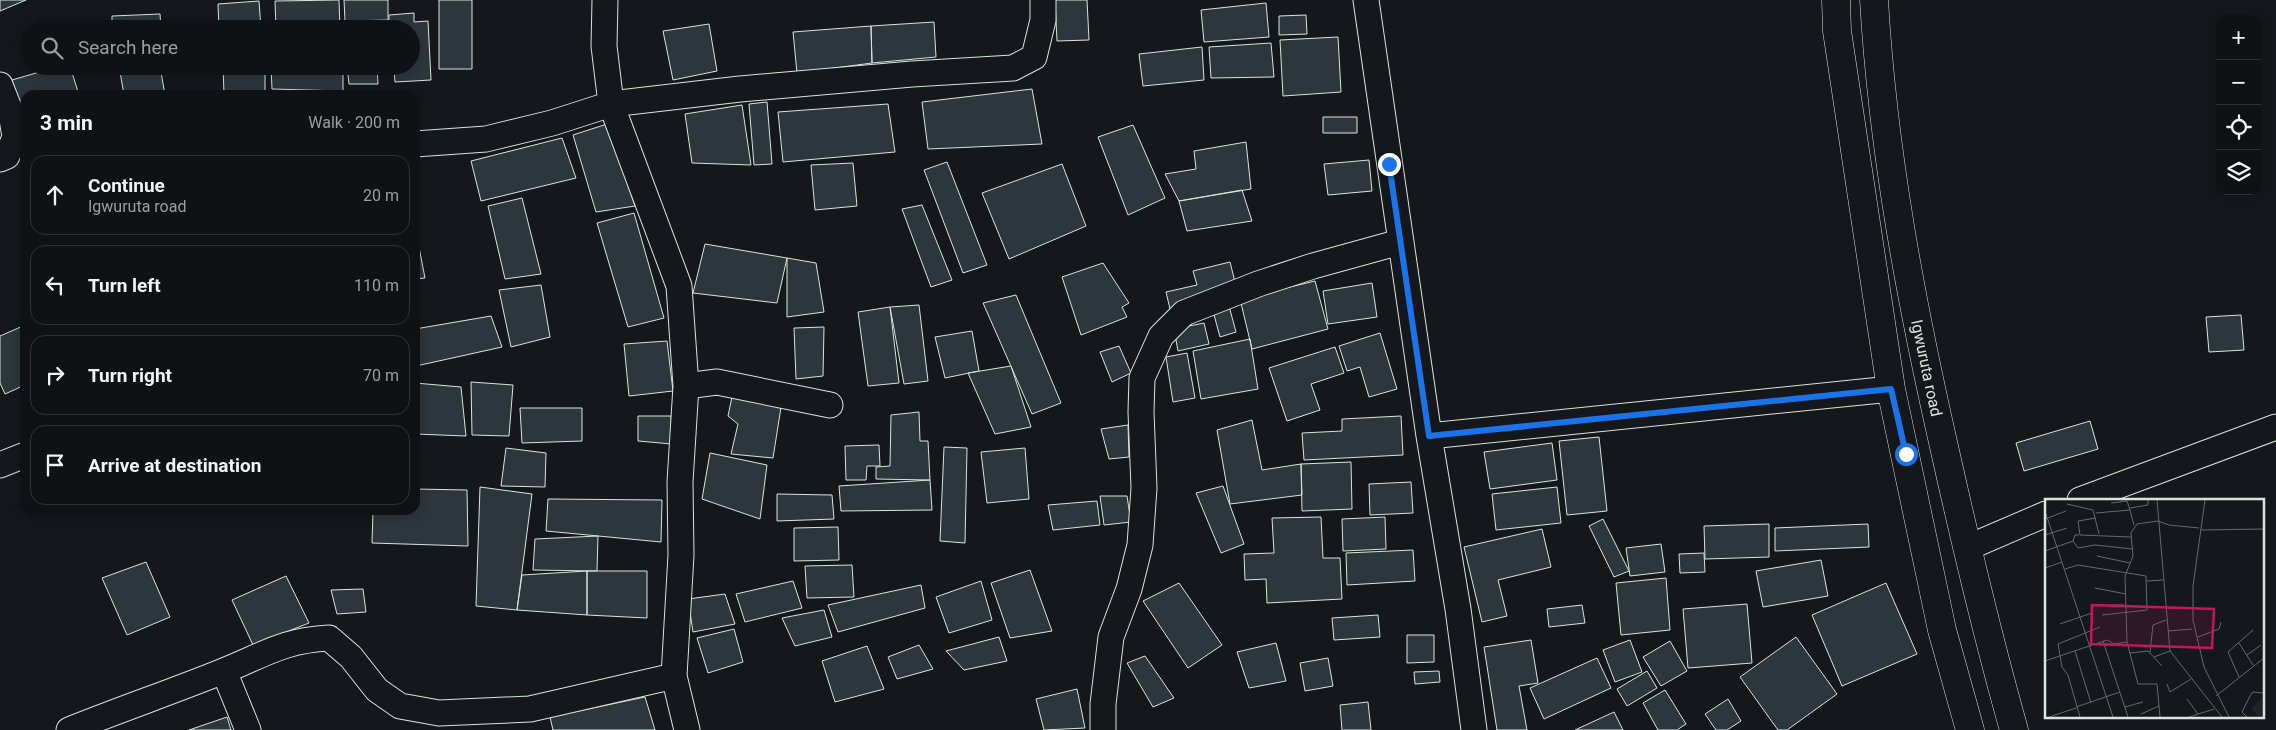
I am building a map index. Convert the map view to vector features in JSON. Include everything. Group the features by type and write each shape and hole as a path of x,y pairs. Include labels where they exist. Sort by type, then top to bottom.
{"main road":[{"path":"1836,0 1837,31 1891,389 1942,630 1970,730"},
{"name":"Igwuruta road","path":"1874,0 1877,48 1898,224 1926,369 1966,548 1986,633 2014,730"}],"street":[{"path":"605,0 604,46 611,104 679,286 686,386 680,482 681,555 674,676 687,730"},
{"path":"420,144 486,139 552,123 611,104 759,87 1013,68 1034,56 1043,20 1043,0"},
{"path":"1366,0 1400,242 1429,436 1458,610 1474,730"},
{"path":"0,85 11,113 15,137 7,156 0,159"},
{"path":"1103,730 1111,637 1129,589 1140,545 1144,488 1141,412 1142,378 1161,336 1184,314 1230,295 1313,266 1400,242"},
{"path":"686,386 717,382 830,405"},
{"path":"1429,436 1891,389"},
{"path":"2083,499 2276,427"},
{"path":"0,465 20,457"},
{"path":"1966,548 2045,514"},
{"path":"68,730 224,671 274,648 306,639 329,638 351,657 377,690 400,706 438,713 530,709 674,676"},
{"path":"224,671 248,730"}],"building":[{"path":"0,0 26,0 0,11"},
{"path":"339,0 340,20 276,20 275,1"},
{"path":"344,0 388,0 388,20 345,20"},
{"path":"439,0 472,0 472,69 439,69"},
{"path":"1055,0 1087,0 1089,40 1057,41"},
{"path":"259,1 260,20 219,20 218,4"},
{"path":"1266,3 1269,37 1204,42 1201,10"},
{"path":"414,13 414,20 389,20 389,15"},
{"path":"160,14 160,20 112,20 112,16"},
{"path":"1306,15 1307,34 1279,35 1279,16"},
{"path":"428,21 431,80 395,82 394,75 420,75 420,22"},
{"path":"934,22 936,57 872,63 871,26"},
{"path":"709,24 717,71 673,80 663,31"},
{"path":"871,26 872,63 797,73 793,32"},
{"path":"1338,37 1341,92 1283,96 1280,40"},
{"path":"1271,43 1274,77 1211,78 1209,47"},
{"path":"1202,47 1204,80 1143,86 1139,54"},
{"path":"29,75 73,75 77,90 20,90 20,107 12,80"},
{"path":"121,75 162,75 164,90 123,90"},
{"path":"223,75 265,75 265,90 224,90"},
{"path":"271,75 343,75 343,90 272,89"},
{"path":"348,75 378,75 378,84 349,84"},
{"path":"1032,89 1042,144 928,149 922,102"},
{"path":"767,102 772,164 754,165 749,104"},
{"path":"888,104 895,152 783,162 778,112"},
{"path":"742,105 751,165 692,163 685,114"},
{"path":"1323,117 1357,117 1357,133 1323,133"},
{"path":"607,124 635,206 596,212 573,135"},
{"path":"1133,125 1165,198 1128,215 1098,137"},
{"path":"562,138 576,178 481,201 471,161"},
{"path":"1246,142 1251,189 1179,201 1165,174 1196,169 1194,151"},
{"path":"1369,160 1372,191 1328,195 1324,164"},
{"path":"947,162 987,265 963,273 924,170"},
{"path":"853,163 857,206 815,210 811,165"},
{"path":"1062,164 1086,226 1009,259 982,193"},
{"path":"1242,190 1252,221 1187,231 1179,201"},
{"path":"522,198 541,274 505,279 488,206"},
{"path":"922,205 952,280 931,287 902,209"},
{"path":"634,213 664,318 628,327 597,223"},
{"path":"705,244 787,258 777,303 693,293"},
{"path":"420,252 425,278 420,278"},
{"path":"787,258 816,263 824,312 787,317"},
{"path":"1230,262 1236,286 1199,302 1170,309 1166,292 1197,285 1193,271"},
{"path":"1103,263 1129,303 1122,307 1127,317 1081,335 1062,277"},
{"path":"1315,281 1328,329 1252,349 1240,299"},
{"path":"1372,283 1377,317 1328,324 1323,291"},
{"path":"541,285 550,337 511,347 499,290"},
{"path":"1016,295 1061,403 1032,414 983,303"},
{"path":"919,305 928,381 904,384 890,307"},
{"path":"1229,306 1236,332 1220,337 1213,311"},
{"path":"890,307 899,383 868,386 858,312"},
{"path":"2241,315 2244,350 2209,352 2206,317"},
{"path":"491,316 502,347 420,365 420,328"},
{"path":"1204,323 1209,344 1178,351 1174,329"},
{"path":"20,327 20,387 5,394 0,383 0,336"},
{"path":"824,327 823,376 796,379 794,328"},
{"path":"972,331 979,371 945,378 935,337"},
{"path":"1380,333 1397,389 1369,397 1360,367 1347,371 1339,346"},
{"path":"1250,339 1258,389 1201,399 1193,351"},
{"path":"667,341 673,391 629,396 624,344"},
{"path":"1119,346 1131,373 1112,382 1100,352"},
{"path":"1335,347 1344,373 1311,384 1320,410 1287,421 1269,368"},
{"path":"1187,353 1195,398 1173,402 1166,357"},
{"path":"1011,366 1031,427 995,434 968,373"},
{"path":"471,382 513,385 509,436 472,435"},
{"path":"420,383 461,387 466,436 420,434"},
{"path":"733,392 782,401 773,458 731,454 738,424 728,416"},
{"path":"520,408 582,408 582,441 522,443"},
{"path":"919,412 920,441 928,441 930,480 876,479 876,467 890,466 891,415"},
{"path":"638,416 671,416 672,444 638,441"},
{"path":"1401,416 1403,455 1304,460 1302,433 1342,431 1342,419"},
{"path":"1252,420 1262,470 1301,464 1302,495 1230,504 1217,430"},
{"path":"2090,421 2098,449 2024,471 2016,443"},
{"path":"1128,425 1129,457 1109,459 1101,429"},
{"path":"1599,437 1607,511 1567,515 1559,441"},
{"path":"1552,443 1557,480 1490,489 1484,452"},
{"path":"879,445 880,466 867,466 866,480 846,480 845,446"},
{"path":"944,447 967,448 965,543 940,541"},
{"path":"506,448 546,453 545,487 501,486"},
{"path":"1025,448 1029,499 987,503 981,452"},
{"path":"710,453 767,465 760,519 702,499"},
{"path":"1351,462 1352,509 1302,511 1301,464"},
{"path":"930,480 932,510 841,511 839,486"},
{"path":"1411,482 1413,513 1370,515 1369,484"},
{"path":"1223,486 1244,544 1221,553 1196,493"},
{"path":"480,487 532,494 517,610 476,606"},
{"path":"1557,487 1561,523 1496,530 1492,494"},
{"path":"420,489 467,490 468,546 372,543 373,515 420,515"},
{"path":"777,494 832,495 834,519 777,521"},
{"path":"1100,496 1127,496 1131,522 1104,525"},
{"path":"548,499 662,500 661,542 546,531"},
{"path":"1097,501 1100,525 1053,530 1048,505"},
{"path":"1321,517 1323,558 1340,558 1342,599 1267,603 1266,579 1245,580 1244,554 1274,553 1272,518"},
{"path":"1385,517 1386,549 1343,551 1342,519"},
{"path":"1603,519 1629,571 1614,577 1589,526"},
{"path":"1769,524 1769,557 1705,559 1704,526"},
{"path":"1868,524 1869,547 1775,551 1775,528"},
{"path":"838,527 839,560 794,561 794,528"},
{"path":"1542,529 1551,567 1498,580 1507,616 1482,622 1464,547"},
{"path":"598,536 597,571 533,570 535,539"},
{"path":"1661,544 1665,572 1630,576 1626,548"},
{"path":"1413,550 1415,581 1347,585 1346,553"},
{"path":"1704,553 1705,572 1680,573 1679,554"},
{"path":"1821,560 1828,596 1763,607 1756,571"},
{"path":"146,562 170,617 127,635 102,578"},
{"path":"852,565 854,597 807,598 805,566"},
{"path":"1030,570 1052,631 1010,638 991,583"},
{"path":"587,571 587,615 517,610 522,575"},
{"path":"587,571 647,571 647,618 587,615"},
{"path":"286,576 309,623 253,645 232,600"},
{"path":"1666,578 1670,630 1621,635 1616,583"},
{"path":"793,581 802,608 745,622 736,594"},
{"path":"981,581 992,620 949,633 936,597"},
{"path":"1179,583 1222,645 1188,668 1143,601"},
{"path":"1886,583 1917,654 1842,686 1812,615"},
{"path":"921,585 925,608 838,632 828,605"},
{"path":"363,589 366,612 337,614 331,590"},
{"path":"725,594 735,624 693,632 688,599"},
{"path":"1747,604 1752,663 1688,668 1683,609"},
{"path":"1582,605 1585,623 1549,627 1547,609"},
{"path":"824,610 832,637 795,646 782,618"},
{"path":"1378,615 1380,637 1334,640 1332,618"},
{"path":"734,629 743,662 708,673 697,638"},
{"path":"1407,635 1434,635 1434,662 1407,663"},
{"path":"999,637 1007,661 964,670 946,651"},
{"path":"1796,637 1837,694 1787,730 1778,730 1740,677"},
{"path":"1531,640 1538,683 1519,686 1527,730 1497,730 1484,647"},
{"path":"1630,640 1642,672 1615,682 1603,650"},
{"path":"1670,641 1687,671 1661,686 1643,657"},
{"path":"1276,643 1286,681 1249,688 1237,652"},
{"path":"919,645 933,669 897,679 888,657"},
{"path":"867,646 884,689 835,702 822,661"},
{"path":"1145,656 1174,698 1153,707 1127,663"},
{"path":"1328,658 1333,686 1305,691 1300,663"},
{"path":"1597,658 1611,688 1544,719 1530,688"},
{"path":"1439,671 1440,682 1415,684 1414,672"},
{"path":"1647,671 1657,688 1627,706 1617,689"},
{"path":"1077,689 1085,728 1044,730 1036,699"},
{"path":"1665,690 1686,724 1677,730 1658,730 1643,703"},
{"path":"645,697 655,730 553,730 550,717"},
{"path":"1728,699 1741,721 1727,730 1716,730 1705,714"},
{"path":"1368,702 1371,730 1342,730 1340,705"},
{"path":"1614,712 1623,730 1575,730"},
{"path":"227,717 231,730 189,730"}],"route":[{"path":"1389,164 1429,436 1891,389 1906,454"}]}
